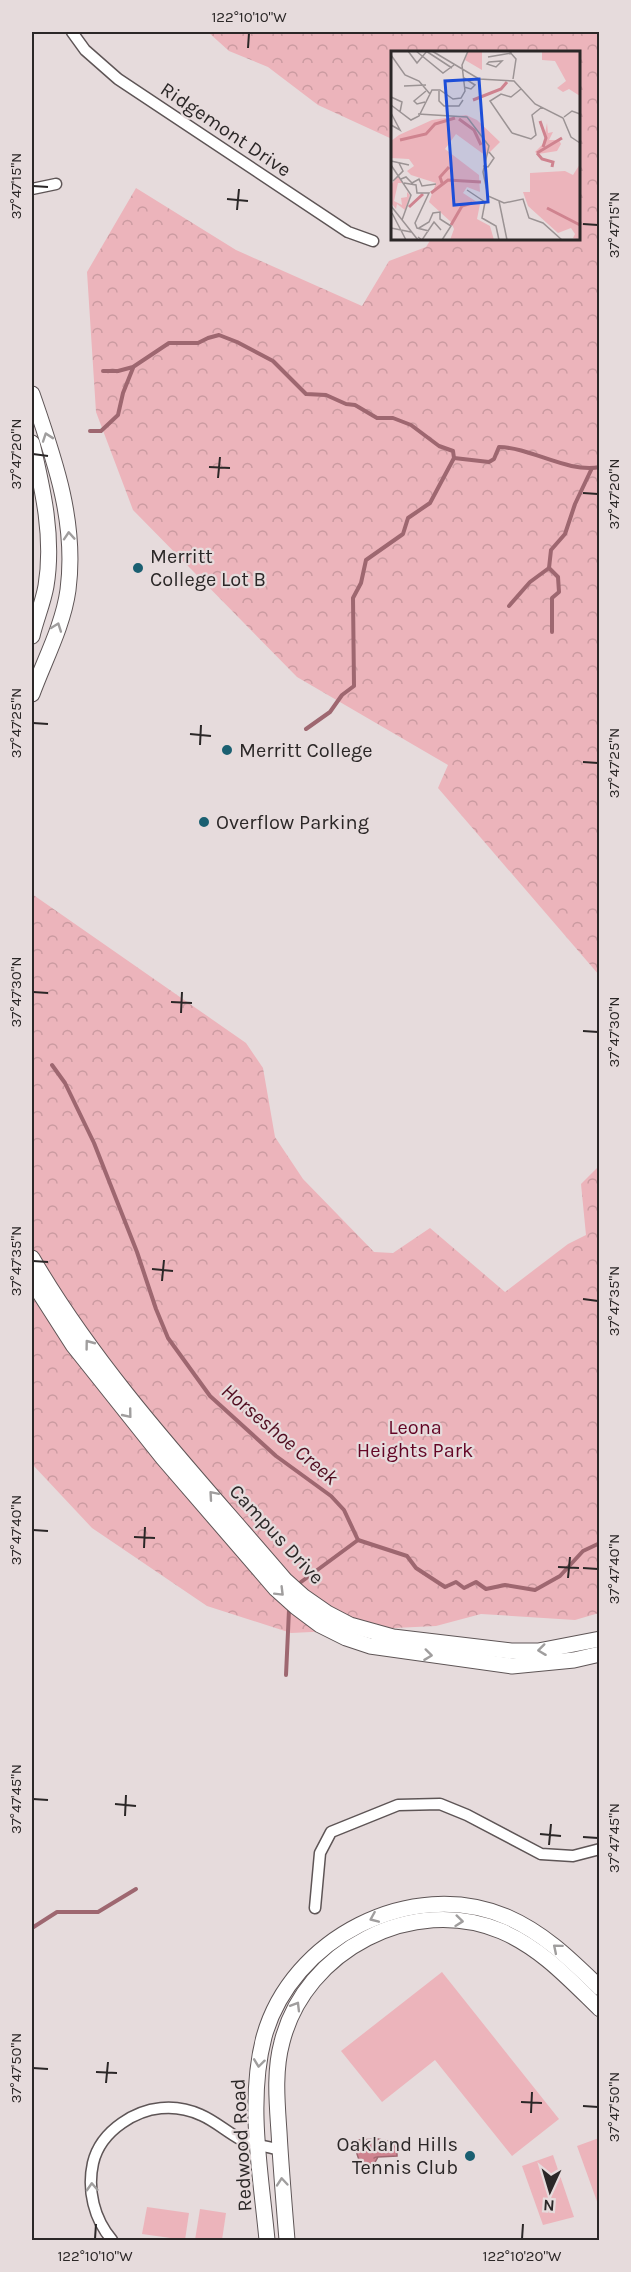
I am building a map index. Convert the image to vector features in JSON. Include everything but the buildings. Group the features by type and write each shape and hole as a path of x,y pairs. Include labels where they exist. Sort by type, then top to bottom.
{"street":[{"name":"Ridgemont Drive","path":"72,32 85,50 118,79 348,232 373,241"},
{"path":"32,189 56,184"},
{"path":"32,394 61,481 70,541 68,591 59,624 32,694"},
{"path":"32,443 44,499 49,559 46,588 32,636"},
{"name":"Campus Drive","path":"32,1258 82,1334 246,1544"},
{"name":"Campus Drive","path":"32,1281 73,1345 163,1458 246,1544 304,1597 327,1613 372,1639 512,1666 562,1662 600,1654"},
{"name":"Campus Drive","path":"372,1639 393,1637 511,1651 538,1651 600,1639"},
{"path":"315,1908 320,1853 331,1832 398,1805 441,1803 541,1854 573,1856 600,1848"},
{"name":"Redwood Road","path":"267,2241 259,2144 258,2063 265,2034 276,2008 293,1978 316,1953 344,1932 379,1915 409,1907 444,1905 475,1907 504,1916 532,1929 555,1946 600,1988"},
{"name":"Redwood Road","path":"287,2241 280,2150 277,2065 282,2041 291,2015 307,1988 326,1966 352,1945 384,1930 412,1922 442,1919 471,1922 499,1930 526,1943 545,1956 600,2009"},
{"path":"112,2241 103,2230 97,2216 93,2201 91,2174 94,2160 107,2135 131,2116 146,2110 182,2108 201,2115 242,2140 280,2150"}],"green space":[{"path":"208,32 599,32 599,975 438,788 448,765 297,677 133,510 96,412 87,272 136,188 236,250 362,306 389,261 426,247 430,240 580,240 580,51 391,51 391,139 318,105 268,67 229,51"},
{"name":"Leona Heights Park","path":"32,894 246,1043 263,1068 275,1137 303,1179 374,1252 393,1253 430,1228 505,1292 568,1244 586,1235 581,1184 599,1166 599,1613 575,1620 481,1614 436,1626 291,1633 207,1606 92,1528 32,1464"},
{"path":"442,1972 559,2119 512,2156 435,2060 382,2102 341,2051"},
{"path":"600,2138 599,2207 577,2146"},
{"path":"553,2155 574,2217 543,2225 522,2166"},
{"path":"147,2207 189,2213 185,2240 142,2234"},
{"path":"200,2209 226,2213 222,2240 195,2240"}],"water":[{"path":"378,2139 397,2143 397,2156 378,2157 374,2164 360,2163 357,2154 359,2140"}],"waterway":[{"path":"103,371 118,371 133,367 169,343 198,343 219,335 273,361 306,394 326,395 346,404 355,405 377,418 393,418 411,425 439,446 453,451 454,458 489,462 494,459 499,447 524,451 575,467 600,467"},
{"path":"90,431 101,431 118,415 123,393 133,368"},
{"path":"306,729 330,712 342,695 354,686 353,598 361,583 366,560 403,534 408,518 430,503 454,458"},
{"path":"552,632 552,598 559,592 558,577 549,568 551,550 565,534 575,504 592,468"},
{"path":"509,606 530,582 549,568"},
{"name":"Horseshoe Creek","path":"52,1065 65,1083 94,1143 168,1338 210,1396 276,1456 331,1496 344,1510 358,1540 407,1556 416,1568 445,1587 456,1582 464,1588 476,1582 486,1589 505,1585 535,1590 560,1576 583,1551 600,1543"},
{"path":"301,1582 358,1540"},
{"path":"286,1675 289,1610"},
{"path":"32,1928 57,1912 98,1912 136,1889"}],"place":[{"name":"Merritt College Lot B","path":"138,568"},
{"name":"Merritt College","path":"227,750"},
{"name":"Overflow Parking","path":"204,822"},
{"name":"Oakland Hills Tennis Club","path":"470,2156"}]}
